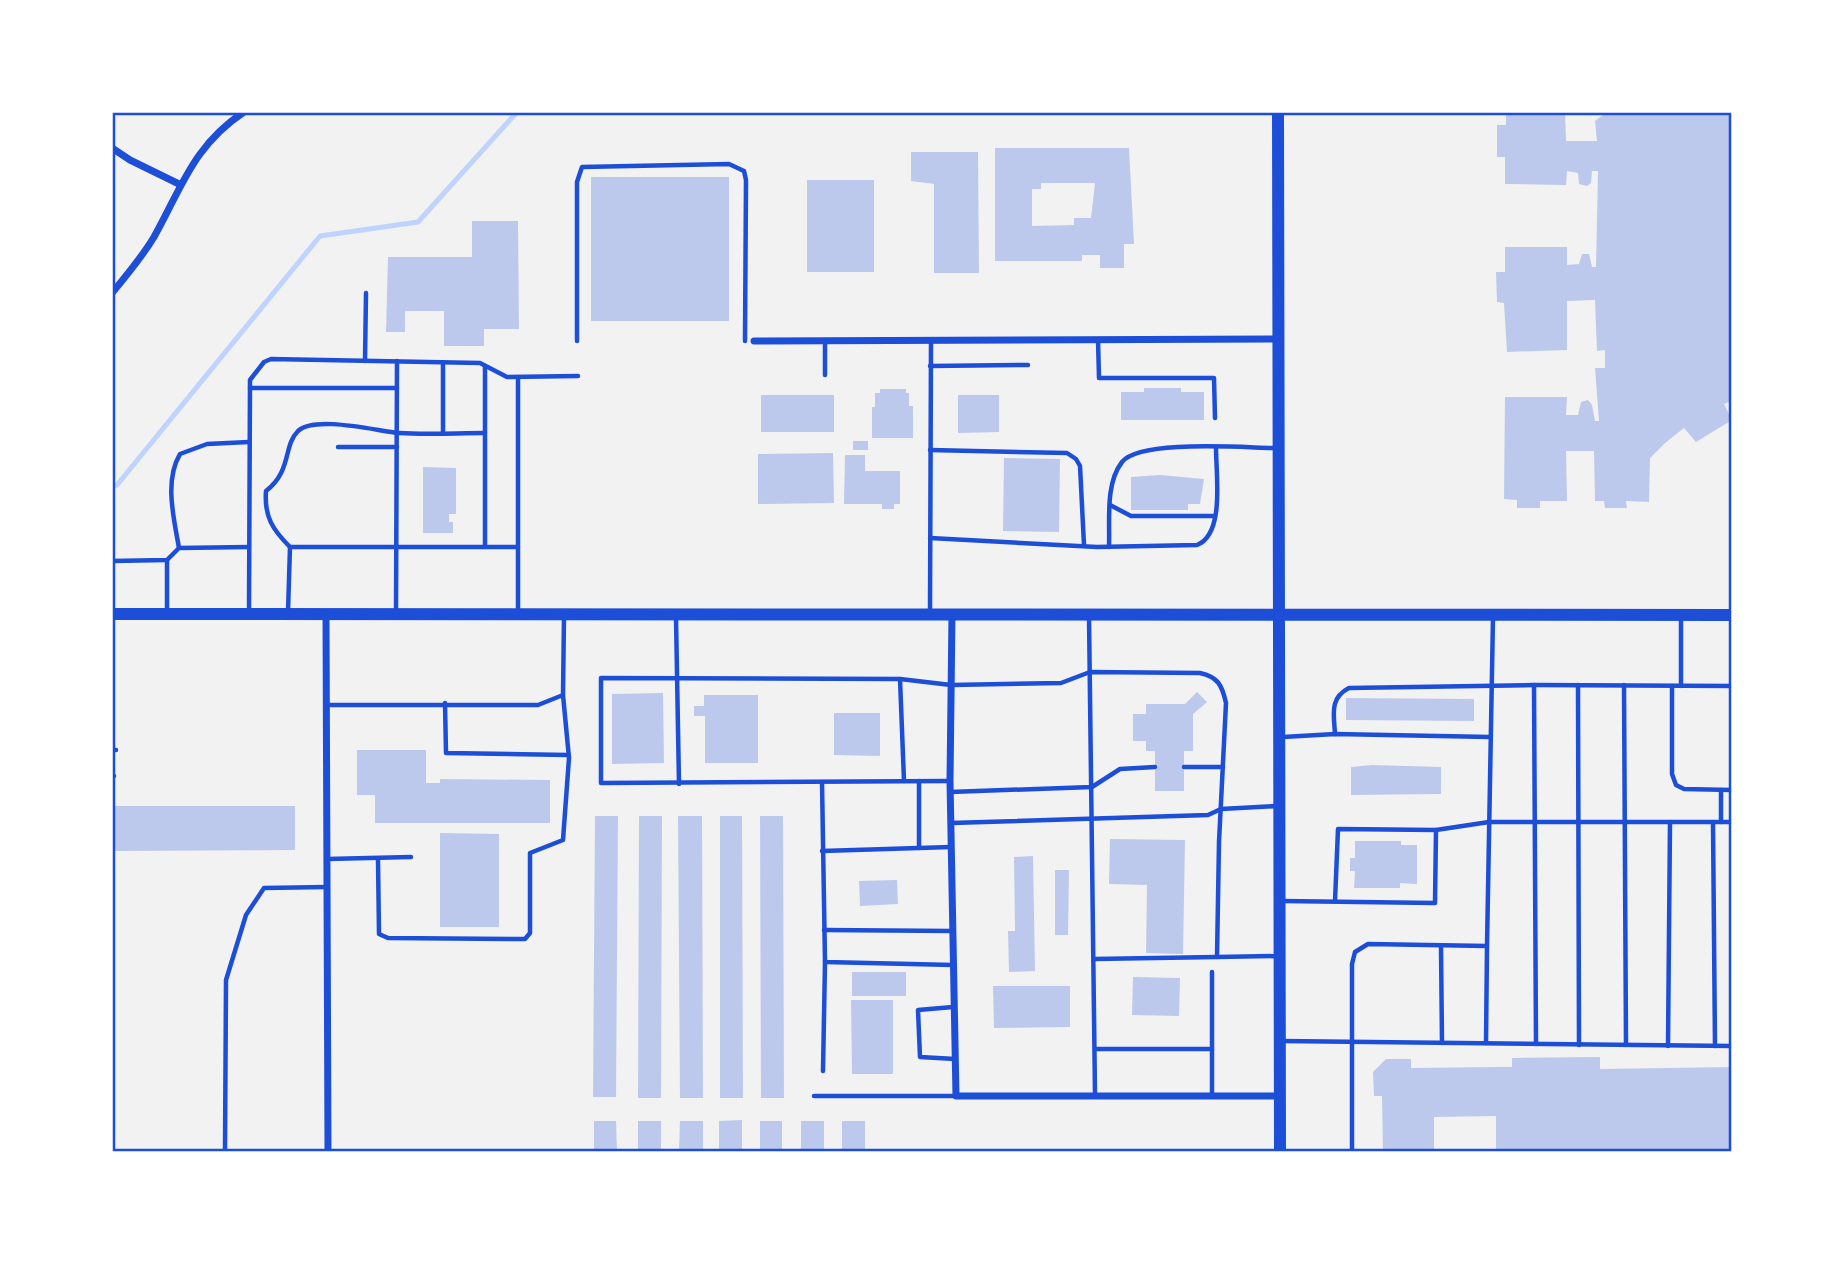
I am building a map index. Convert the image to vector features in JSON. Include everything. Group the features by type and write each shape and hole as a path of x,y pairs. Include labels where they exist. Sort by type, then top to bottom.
{"main road":[{"path":"1278,112 1280,1152"},
{"path":"112,614 1732,615"}],"street":[{"path":"112,293 142,257 179,184 211,138 244,112"},
{"path":"112,148 179,184"},
{"path":"754,341 1278,339"},
{"path":"952,613 950,823 956,1096 1280,1096"},
{"path":"326,614 328,1152"}],"lane":[{"path":"577,341 576,182 582,167 729,164 744,171 746,180 745,341"},
{"path":"365,361 366,293"},
{"path":"1098,339 1099,378 1214,378 1215,418"},
{"path":"825,341 825,375"},
{"path":"930,342 930,613"},
{"path":"249,614 250,380 264,362 271,359 443,363 485,366 507,377 578,376"},
{"path":"396,614 397,361"},
{"path":"443,363 443,433"},
{"path":"930,366 1027,365"},
{"path":"485,366 485,547"},
{"path":"518,377 518,613"},
{"path":"250,387 397,387"},
{"path":"485,433 397,433 369,426 307,426 296,432 280,481 266,491 265,504 271,528 290,547 518,547"},
{"path":"179,548 172,506 173,476 180,454 207,444 249,442"},
{"path":"338,447 397,447"},
{"path":"1109,547 1110,505 1115,476 1123,461 1134,453 1175,448 1278,448"},
{"path":"930,538 1097,547 1197,545 1211,536 1216,516 1216,448"},
{"path":"930,450 1054,450 1076,458 1080,466 1084,545"},
{"path":"1110,505 1131,516 1216,516"},
{"path":"112,561 167,560 179,548 249,547"},
{"path":"288,614 290,547"},
{"path":"167,560 167,614"},
{"path":"378,859 379,934 388,938 525,939 530,933 530,853 564,840 568,755 563,695 564,613"},
{"path":"676,613 679,784"},
{"path":"1089,614 1095,1094"},
{"path":"1486,1043 1493,615"},
{"path":"1681,615 1681,686"},
{"path":"950,781 601,783 601,678 901,679 951,685 1061,683 1090,672 1200,673 1212,676 1219,682 1226,704 1217,957"},
{"path":"901,679 904,781"},
{"path":"1534,685 1536,1044"},
{"path":"1578,685 1579,1045"},
{"path":"1624,685 1626,1045"},
{"path":"1672,686 1672,774 1676,785 1684,789 1732,790"},
{"path":"1335,734 1334,701 1339,693 1349,688 1732,686"},
{"path":"326,705 538,705 563,695"},
{"path":"445,703 446,754 568,755"},
{"path":"1278,738 1335,734 1490,737"},
{"path":"950,792 1092,787 1120,769 1155,767"},
{"path":"1184,767 1223,767"},
{"path":"919,781 919,848"},
{"path":"822,782 825,962 823,1071"},
{"path":"1721,790 1721,822"},
{"path":"950,823 1208,815 1221,809 1279,806"},
{"path":"1335,901 1338,829 1436,830 1489,822 1732,822"},
{"path":"1668,1046 1670,822"},
{"path":"1713,822 1715,1046"},
{"path":"1279,901 1435,903 1436,830"},
{"path":"822,851 951,847"},
{"path":"327,859 411,857"},
{"path":"225,1152 226,980 246,915 264,888 328,887"},
{"path":"824,930 953,931"},
{"path":"1352,1152 1352,964 1355,951 1368,944 1487,946"},
{"path":"1441,945 1442,1043"},
{"path":"1094,959 1279,956"},
{"path":"825,962 953,965"},
{"path":"1212,972 1212,1096"},
{"path":"954,1007 918,1010 920,1057 955,1059"},
{"path":"1280,1041 1732,1046"},
{"path":"1095,1049 1212,1049"},
{"path":"814,1096 956,1096"}],"building":[{"path":"1506,112 1565,112 1566,141 1597,141 1595,121 1607,112 1732,112 1732,401 1724,404 1732,420 1696,442 1684,428 1665,443 1650,458 1649,502 1626,501 1627,508 1605,508 1604,501 1595,501 1594,451 1566,451 1567,501 1540,501 1540,508 1517,508 1517,500 1504,499 1505,397 1567,397 1566,415 1578,415 1581,402 1588,400 1592,405 1595,421 1599,421 1595,368 1605,368 1605,350 1597,351 1595,300 1567,301 1567,350 1507,352 1504,303 1497,302 1496,272 1505,272 1505,247 1567,247 1567,265 1579,264 1582,254 1589,254 1592,267 1596,267 1598,171 1592,171 1591,183 1587,186 1579,184 1578,173 1567,171 1566,185 1505,184 1505,157 1497,157 1497,125 1506,125"},
{"path":"995,148 1129,148 1134,244 1124,244 1124,268 1100,268 1100,255 1082,255 1082,261 995,261","holes":["1041,183 1095,183 1091,218 1074,218 1074,225 1032,226 1032,189 1041,189"]},
{"path":"911,152 978,152 979,273 934,273 934,184 911,181"},
{"path":"591,177 729,177 729,321 591,321"},
{"path":"807,180 874,180 874,272 807,272"},
{"path":"472,221 518,221 519,329 484,329 484,346 444,346 444,311 405,311 405,332 386,332 388,257 472,257"},
{"path":"1144,388 1181,388 1181,392 1204,392 1204,420 1121,420 1121,392 1144,392"},
{"path":"880,389 906,389 906,393 909,393 909,406 913,406 913,438 872,438 872,407 875,407 875,393 880,393"},
{"path":"761,395 834,395 834,432 761,432"},
{"path":"958,395 999,395 999,432 958,433"},
{"path":"853,441 868,441 868,450 853,450"},
{"path":"833,453 834,503 758,504 758,454"},
{"path":"845,455 865,455 865,471 900,471 900,504 894,504 894,509 882,509 882,504 844,504"},
{"path":"1004,458 1060,459 1059,532 1003,531"},
{"path":"423,467 456,468 456,514 449,514 449,522 453,522 453,533 423,533"},
{"path":"1160,475 1204,479 1200,504 1188,504 1188,510 1131,510 1131,477"},
{"path":"1197,692 1207,702 1193,714 1193,751 1184,751 1184,791 1155,791 1155,751 1146,751 1146,741 1133,741 1133,714 1146,714 1146,704 1185,704"},
{"path":"663,693 664,763 612,764 612,694"},
{"path":"704,695 758,695 758,763 705,763 705,716 694,716 694,706 704,706"},
{"path":"1346,698 1474,699 1474,721 1346,720"},
{"path":"834,713 880,713 880,756 834,755"},
{"path":"357,750 426,750 426,783 440,783 440,779 550,780 550,823 375,823 375,795 357,795"},
{"path":"1351,767 1441,767 1441,794 1351,795"},
{"path":"112,806 295,806 295,850 112,851"},
{"path":"595,816 618,816 616,1097 593,1097"},
{"path":"639,816 662,816 661,1098 638,1098"},
{"path":"678,816 702,816 703,1098 680,1098"},
{"path":"720,816 742,816 743,1098 720,1098"},
{"path":"760,816 783,816 784,1098 761,1098"},
{"path":"440,833 499,834 499,927 440,927"},
{"path":"1110,839 1185,840 1183,954 1146,953 1147,885 1109,884"},
{"path":"1355,841 1401,841 1401,845 1417,845 1417,884 1400,883 1400,888 1354,888 1355,871 1350,871 1350,858 1355,858"},
{"path":"1033,856 1035,971 1009,972 1008,931 1015,931 1014,857"},
{"path":"1055,870 1069,870 1068,935 1055,935"},
{"path":"897,880 898,904 860,906 859,881"},
{"path":"852,972 906,972 906,996 852,996"},
{"path":"1133,977 1180,978 1179,1016 1132,1015"},
{"path":"993,986 1070,986 1070,1027 994,1028"},
{"path":"851,1000 893,1000 893,1074 852,1074"},
{"path":"1600,1057 1600,1069 1732,1067 1732,1152 1496,1152 1496,1116 1434,1117 1434,1152 1383,1152 1382,1096 1374,1096 1373,1072 1386,1059 1411,1059 1411,1068 1512,1067 1512,1058"},
{"path":"742,1120 742,1152 719,1152 719,1121"},
{"path":"594,1121 616,1121 617,1152 594,1152"},
{"path":"638,1121 661,1121 661,1152 638,1152"},
{"path":"680,1121 703,1121 703,1152 679,1152"},
{"path":"760,1121 782,1121 782,1152 760,1152"},
{"path":"801,1121 824,1121 824,1152 801,1152"},
{"path":"842,1121 865,1121 865,1152 842,1152"}],"waterway":[{"path":"112,486 117,485 320,236 418,222 517,112"}]}
